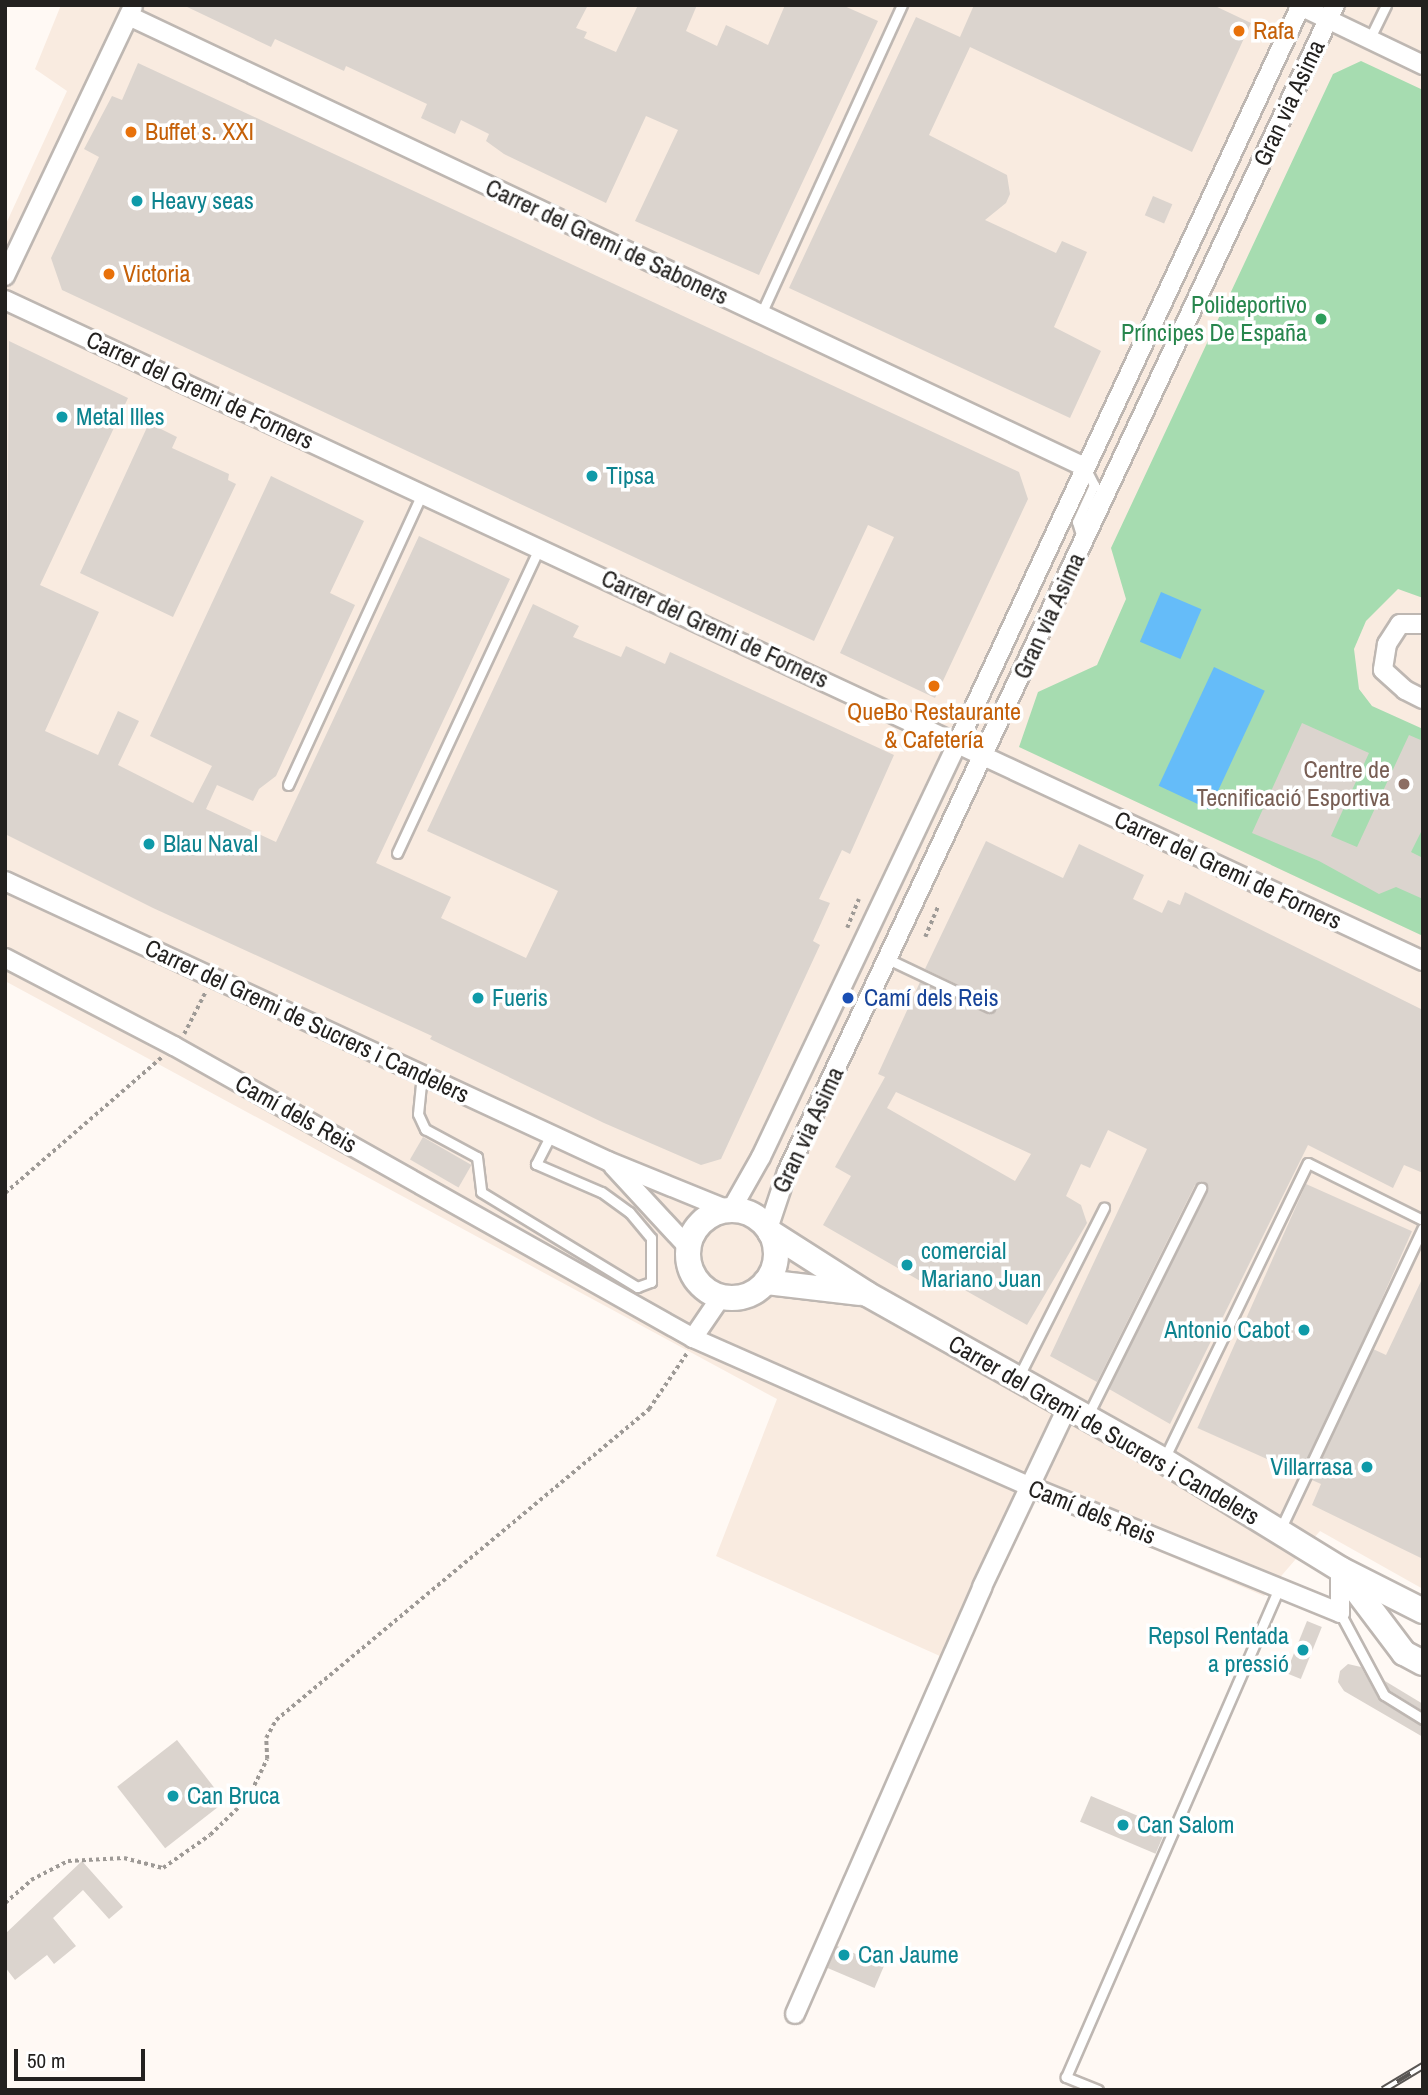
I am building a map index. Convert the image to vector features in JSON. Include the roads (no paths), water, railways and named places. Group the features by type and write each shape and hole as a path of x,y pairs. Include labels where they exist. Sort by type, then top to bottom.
{"street":[{"path":"1300,6 1331,13 1369,40 1423,65"},
{"name":"Gran via Asima","path":"730,1210 761,1157 958,742 1300,6"},
{"name":"Carrer del Gremi de Saboners","path":"131,10 1085,467"},
{"path":"5,276 131,10"},
{"name":"Gran via Asima","path":"769,1230 787,1172 1331,13"},
{"name":"Carrer del Gremi de Forners","path":"5,300 1423,961"},
{"path":"1423,624 1400,624 1387,644 1383,670 1405,690 1423,699"},
{"name":"Carrer del Gremi de Sucrers i Candelers","path":"5,881 608,1161 730,1210"},
{"name":"Camí dels Reis","path":"5,958 174,1046 693,1338 1029,1486 1340,1613"},
{"name":"Carrer del Gremi de Sucrers i Candelers","path":"608,1161 688,1247"},
{"path":"730,1210 752,1215 769,1230 776,1258 766,1282 746,1296 721,1297 699,1283 688,1260 688,1247 702,1222 730,1210"},
{"name":"Carrer del Gremi de Sucrers i Candelers","path":"769,1230 867,1294 1163,1460 1340,1569 1423,1611"},
{"path":"766,1282 867,1294"},
{"path":"693,1338 721,1297"},
{"path":"795,2014 1029,1486 1078,1412"},
{"path":"1340,1569 1340,1613"},
{"name":"Carrer del Gremi de Sucrers i Candelers","path":"1340,1569 1404,1653 1423,1662"}],"lane":[{"path":"761,314 902,5"},
{"path":"1369,40 1386,5"},
{"path":"1084,543 1077,522 1094,485 1085,467"},
{"path":"288,785 422,494"},
{"path":"397,853 539,548"},
{"path":"888,959 989,1007"},
{"path":"422,1074 418,1114 425,1129 477,1157 481,1192 637,1287 651,1282 651,1238 629,1212 601,1192 536,1164 551,1135"},
{"path":"1163,1460 1308,1163 1423,1220"},
{"path":"1078,1412 1201,1188"},
{"path":"1018,1378 1104,1208"},
{"path":"1280,1532 1423,1228"},
{"path":"1098,2090 1066,2077 1279,1588"},
{"path":"1340,1613 1384,1695 1423,1719"}],"water":[{"path":"1161,592 1202,609 1180,659 1140,642"},
{"path":"1214,667 1265,691 1209,809 1159,786"}],"railway":[{"path":"1383,2090 1423,2066"}],"place":[{"name":"Rafa","path":"1239,31"},
{"name":"Buffet s. XXI","path":"131,132"},
{"name":"Heavy seas","path":"137,201"},
{"name":"Victoria","path":"109,274"},
{"name":"Polideportivo Príncipes De España","path":"1321,319"},
{"name":"Metal Illes","path":"62,417"},
{"name":"Tipsa","path":"592,476"},
{"name":"QueBo Restaurante & Cafetería","path":"934,686"},
{"name":"Centre de Tecnificació Esportiva","path":"1404,784"},
{"name":"Blau Naval","path":"149,844"},
{"name":"Fueris","path":"478,998"},
{"name":"Camí dels Reis","path":"848,998"},
{"name":"comercial Mariano Juan","path":"907,1265"},
{"name":"Antonio Cabot","path":"1304,1330"},
{"name":"Villarrasa","path":"1367,1467"},
{"name":"Repsol Rentada a pressió","path":"1303,1650"},
{"name":"Can Bruca","path":"173,1796"},
{"name":"Can Salom","path":"1123,1825"},
{"name":"Can Jaume","path":"844,1955"}]}
